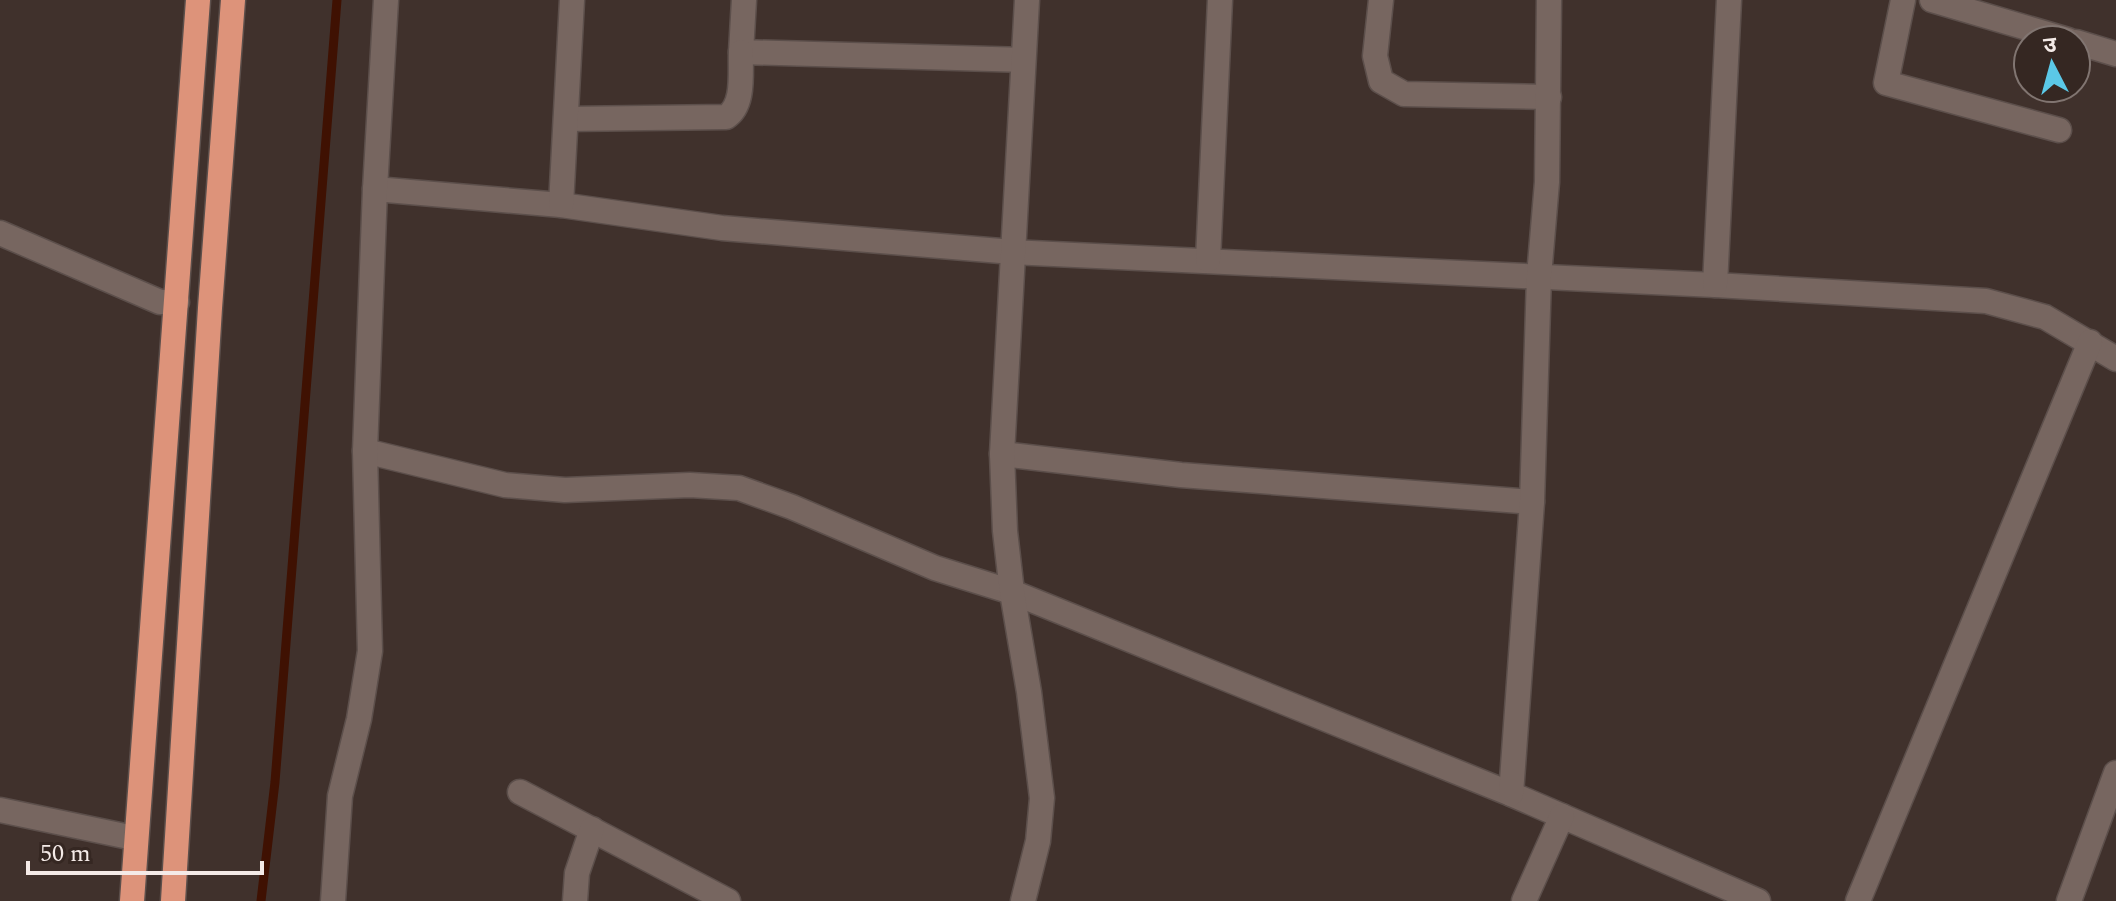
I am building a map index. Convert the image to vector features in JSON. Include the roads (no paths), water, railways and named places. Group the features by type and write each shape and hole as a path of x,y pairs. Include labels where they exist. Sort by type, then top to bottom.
{"highway":[{"path":"132,901 134,838 198,0"},
{"path":"173,901 210,308 233,0"}],"street":[{"path":"333,901 340,796 359,719 370,651 365,451 386,0"},
{"path":"561,205 572,0"},
{"path":"566,119 726,117 738,102 744,0"},
{"path":"1023,901 1038,841 1042,798 1029,692 1012,592 1005,531 1002,454 1027,0"},
{"path":"1208,260 1220,0"},
{"path":"1381,0 1375,56 1381,81 1404,94 1549,97"},
{"path":"1511,794 1532,502 1539,276 1547,182 1549,0"},
{"path":"1715,285 1729,0"},
{"path":"1903,0 1886,83 2059,130"},
{"path":"1932,0 2014,24"},
{"path":"2092,47 2116,54"},
{"path":"741,52 1023,60"},
{"path":"375,189 561,205 722,228 1013,252 1539,276 1986,301 2045,317 2116,359"},
{"path":"0,233 160,302 177,302"},
{"path":"1858,901 2090,342"},
{"path":"365,451 505,485 565,490 690,485 739,488 792,507 935,568 1012,592 1511,794 1758,901"},
{"path":"1002,454 1181,475 1532,502"},
{"path":"2069,901 2116,773"},
{"path":"520,792 728,901"},
{"path":"0,810 134,838"},
{"path":"1524,901 1562,816"},
{"path":"575,901 577,873 592,829"}],"waterway":[{"path":"261,901 275,782 337,0"}]}
